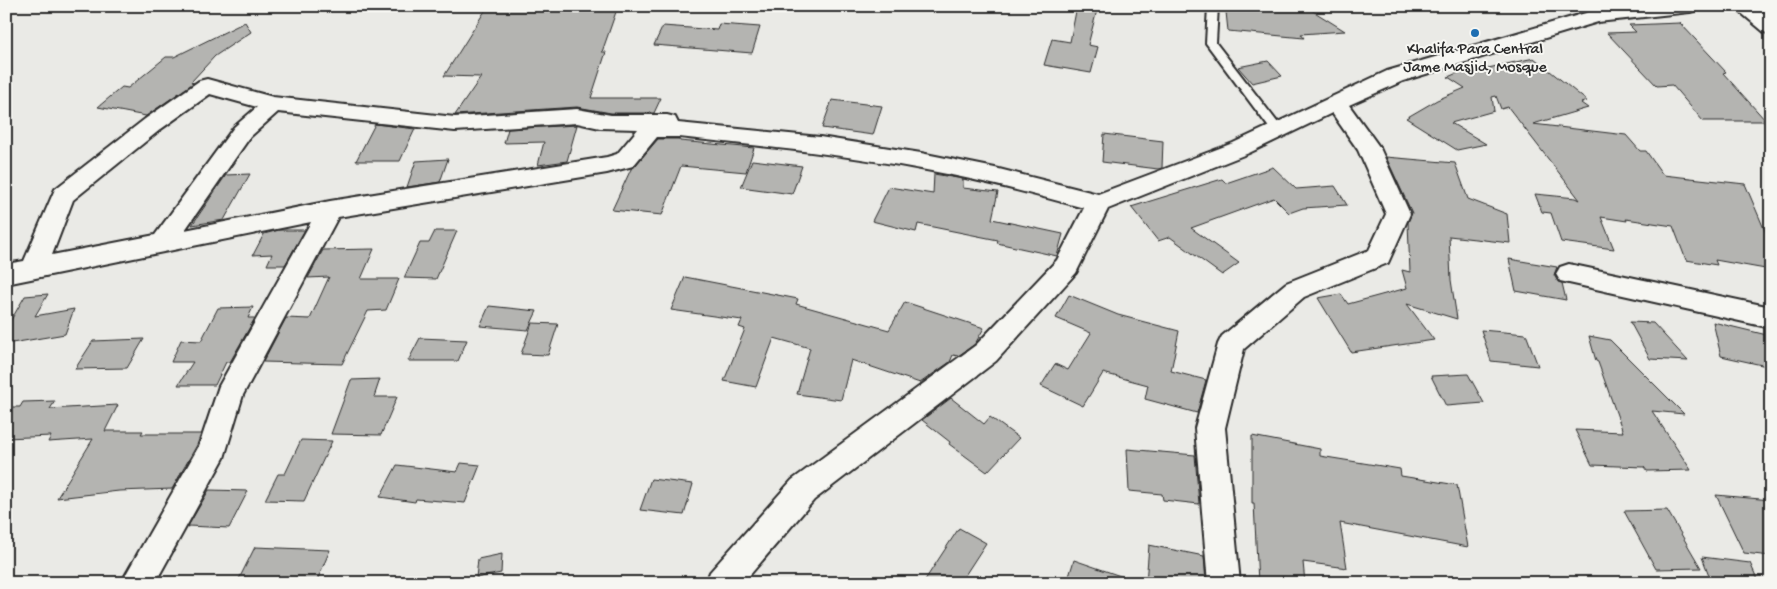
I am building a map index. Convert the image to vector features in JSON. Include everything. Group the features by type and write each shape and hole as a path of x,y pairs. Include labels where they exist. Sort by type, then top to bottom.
{"street":[{"path":"6,274 330,210 607,165 625,160 651,130 679,130 820,145 921,161 995,176 1100,203 1241,148 1395,76 1596,16 1690,6"},
{"path":"1743,6 1771,28"},
{"path":"34,268 64,195 153,124 207,86 273,104 455,124 576,116 616,124 644,122 679,123 679,130"},
{"path":"1224,583 1210,428 1232,344 1294,290 1379,256 1398,214 1369,148 1336,102"},
{"path":"163,243 196,194 242,132 273,104"},
{"path":"722,583 803,490 986,353 1067,266 1100,203"},
{"path":"137,583 213,449 229,394 330,210"},
{"path":"1569,274 1771,318"}],"lane":[{"path":"1213,6 1211,43 1277,130"}],"building":[{"path":"488,6 533,8 534,6 572,6 571,9 617,9 602,52 606,52 591,98 661,98 654,113 611,113 577,107 455,115 481,77 444,76"},
{"path":"1077,6 1098,6 1088,45 1098,47 1091,73 1044,65 1052,39 1070,42"},
{"path":"1229,6 1305,6 1345,31 1301,34 1304,38 1228,31 1226,12 1229,12"},
{"path":"245,22 251,32 215,56 191,82 194,83 146,116 98,107 122,87 128,88 166,57 174,57"},
{"path":"1680,23 1726,72 1723,73 1766,121 1703,121 1672,85 1657,86 1607,33 1636,32 1629,25"},
{"path":"719,24 760,27 752,53 654,45 663,26 717,30"},
{"path":"1534,58 1587,101 1581,103 1588,108 1533,124 1626,135 1640,151 1646,151 1663,175 1745,184 1771,245 1771,270 1715,260 1717,265 1686,260 1673,226 1626,219 1627,221 1601,217 1614,249 1561,242 1551,213 1542,212 1535,194 1580,200 1508,107 1501,109 1496,96 1492,97 1494,111 1451,123 1486,144 1457,150 1406,118 1437,100 1465,88 1448,77 1473,66 1479,70"},
{"path":"1268,61 1282,76 1252,83 1238,67"},
{"path":"832,100 882,106 873,135 822,128"},
{"path":"375,124 415,129 400,161 356,161"},
{"path":"577,125 567,161 538,165 544,142 504,143 508,129"},
{"path":"1104,134 1163,141 1162,168 1102,162"},
{"path":"658,139 679,139 680,141 754,148 746,172 681,166 662,215 612,210 631,169"},
{"path":"1386,157 1455,163 1468,199 1507,214 1510,243 1449,236 1451,280 1457,319 1407,304 1434,340 1351,352 1318,298 1341,294 1348,304 1407,288 1402,270 1410,272 1408,222 1412,213"},
{"path":"448,159 440,182 407,187 416,161"},
{"path":"752,160 802,166 792,194 741,187"},
{"path":"1273,167 1296,189 1335,186 1347,205 1303,208 1289,213 1274,198 1191,228 1239,263 1222,275 1170,237 1158,241 1131,207 1222,179 1226,183"},
{"path":"250,174 224,220 192,225 226,175"},
{"path":"934,174 963,179 963,188 998,192 992,219 1063,234 1057,256 997,243 998,240 918,224 916,232 872,221 889,187 933,194"},
{"path":"279,230 305,230 285,265 267,265 272,254 253,255 264,234"},
{"path":"435,231 457,231 436,279 404,278 420,243 429,243"},
{"path":"374,249 361,279 399,279 386,310 368,311 342,364 263,362 286,318 310,319 329,277 308,278 323,250"},
{"path":"1509,259 1557,267 1554,275 1558,282 1562,283 1566,300 1516,291"},
{"path":"685,277 798,299 796,304 889,330 905,302 984,328 975,344 958,356 953,355 950,362 920,383 851,360 841,400 797,394 810,348 774,338 756,387 724,381 745,329 739,327 742,320 671,310"},
{"path":"48,294 35,316 74,309 65,334 6,344 6,321 11,320 25,296"},
{"path":"1069,295 1118,315 1179,331 1171,371 1206,380 1197,413 1145,399 1148,385 1103,373 1083,406 1041,386 1055,364 1068,370 1091,333 1056,318"},
{"path":"489,306 537,311 528,330 480,326"},
{"path":"253,307 248,318 255,318 230,362 226,362 215,385 178,385 193,362 171,362 181,340 201,341 218,308"},
{"path":"1630,322 1653,323 1688,361 1650,359"},
{"path":"1713,322 1771,336 1771,367 1721,356"},
{"path":"532,323 558,324 548,355 521,354"},
{"path":"1481,330 1526,334 1538,366 1491,361"},
{"path":"1589,336 1610,340 1684,414 1652,411 1691,470 1647,471 1644,467 1592,465 1575,430 1623,432 1598,362 1596,361"},
{"path":"420,338 467,340 458,361 408,361"},
{"path":"144,339 127,368 75,369 93,341"},
{"path":"1468,374 1484,403 1446,406 1431,376"},
{"path":"380,379 374,397 397,397 381,435 331,434 351,380"},
{"path":"951,398 984,424 990,417 1019,438 987,472 949,444 950,442 922,420"},
{"path":"55,401 50,409 118,405 105,431 143,431 141,434 201,434 197,445 172,489 119,491 57,498 93,439 48,442 51,436 6,438 6,407 20,407 23,402"},
{"path":"1252,436 1320,449 1320,456 1400,469 1401,476 1457,485 1468,547 1340,523 1347,568 1303,562 1305,583 1258,583 1254,503 1252,503"},
{"path":"301,440 332,441 304,501 265,500 278,474 285,474"},
{"path":"1127,449 1195,455 1199,504 1163,500 1162,494 1129,491"},
{"path":"461,463 480,465 465,503 416,499 415,502 380,497 397,465 457,472"},
{"path":"651,479 693,484 684,515 640,510"},
{"path":"209,490 248,491 229,528 188,526"},
{"path":"1716,495 1771,500 1771,556 1744,553"},
{"path":"1667,510 1701,568 1656,569 1624,511"},
{"path":"959,528 986,543 960,583 923,583"},
{"path":"1149,545 1204,556 1206,583 1146,583"},
{"path":"255,547 330,550 316,583 237,583"},
{"path":"502,554 501,573 476,578 478,559"},
{"path":"1702,557 1750,563 1759,583 1712,583"},
{"path":"1074,560 1132,580 1131,583 1067,583"}],"place":[{"name":"Khalifa Para Central Jame Masjid, Mosque","path":"1475,33"}]}
